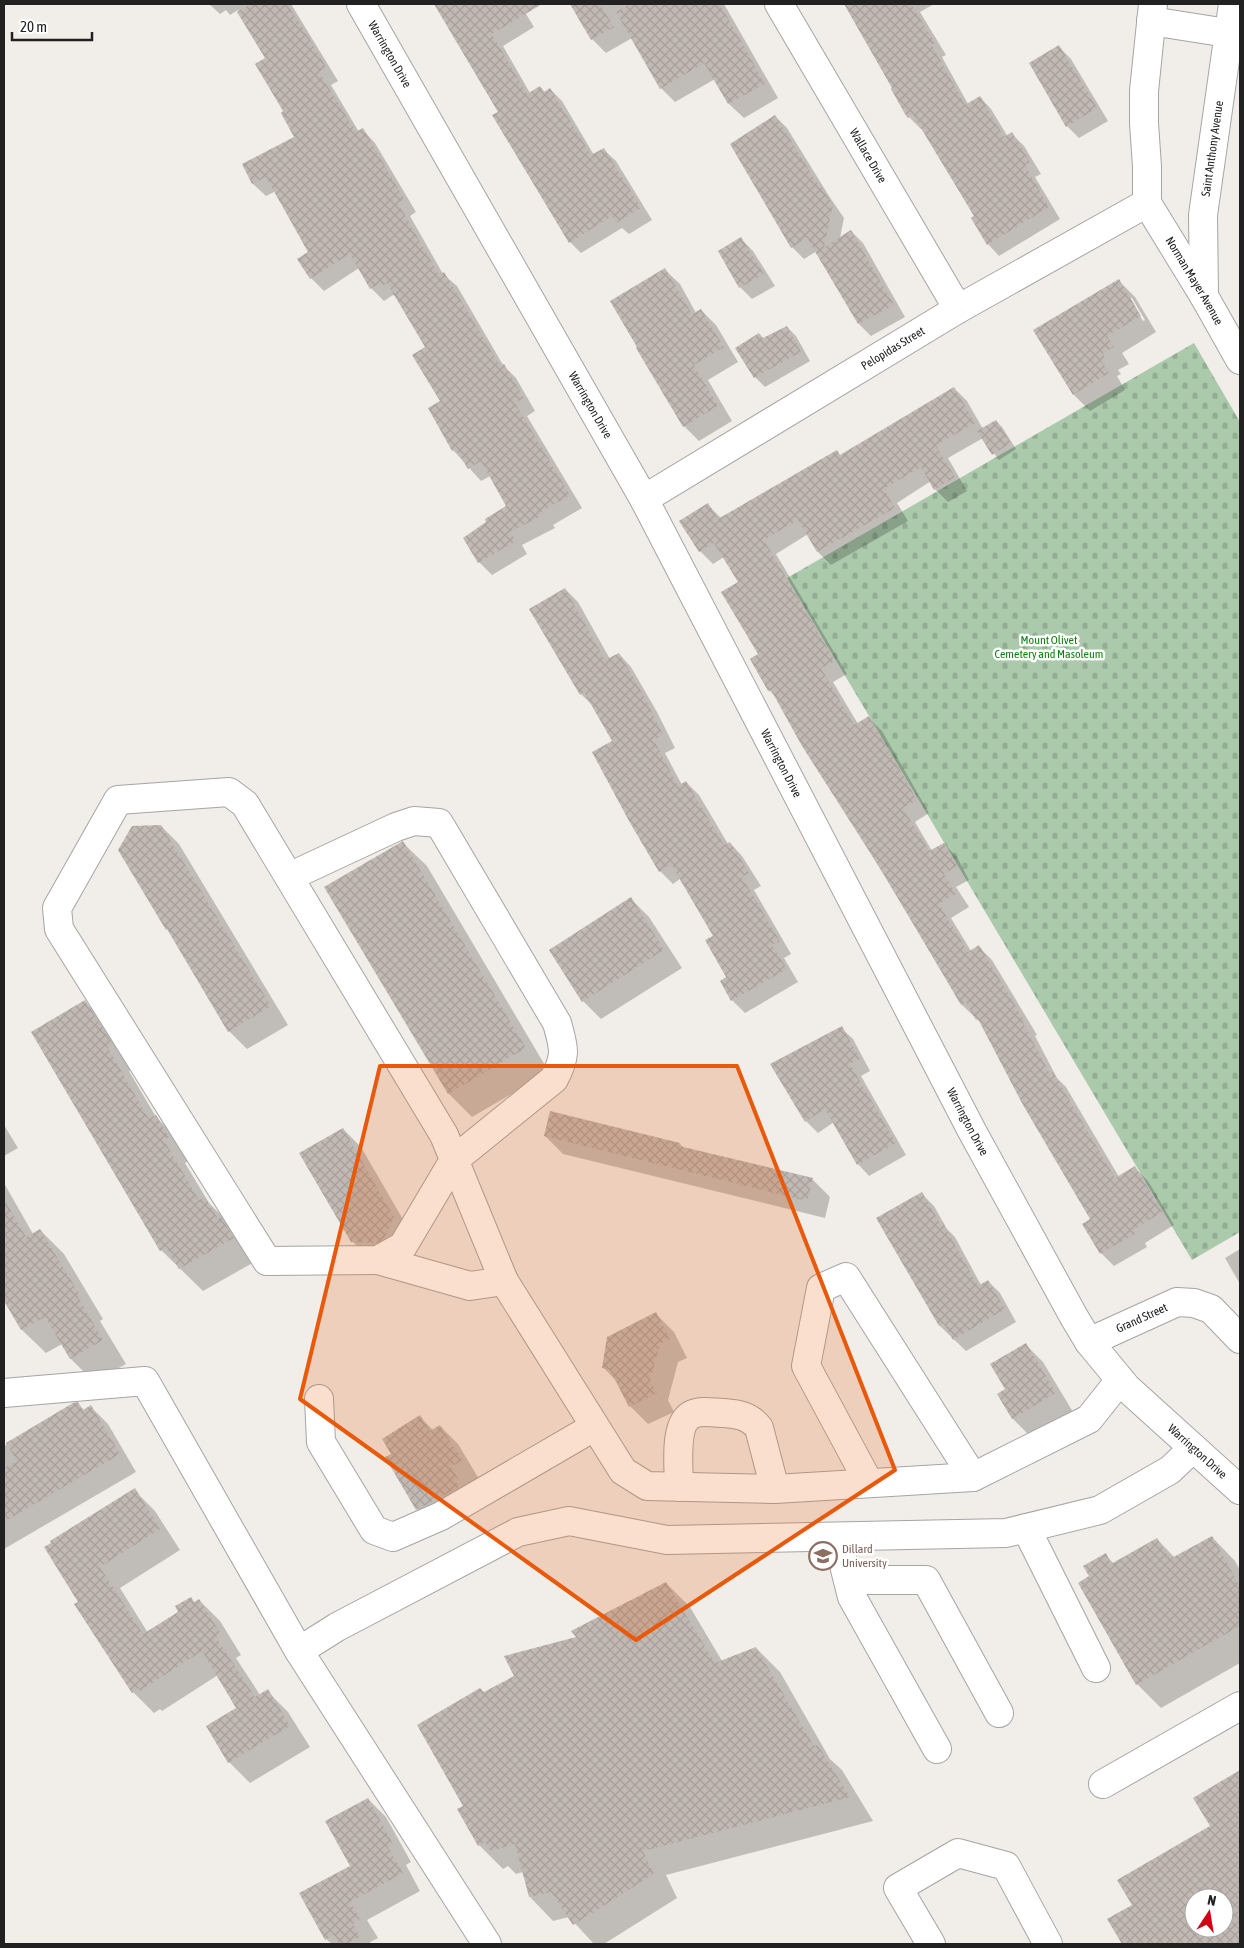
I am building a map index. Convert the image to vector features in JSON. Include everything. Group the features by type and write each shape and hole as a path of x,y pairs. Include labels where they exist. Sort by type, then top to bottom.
{"street":[{"name":"Warrington Drive","path":"361,4 644,499 972,1131 1074,1317 1090,1342 1120,1380 1240,1490"},
{"name":"Wallace Drive","path":"779,4 958,309"},
{"name":"Saint Anthony Avenue","path":"1204,296 1203,215 1235,34 1233,4"},
{"path":"1146,203 1148,167 1144,123 1144,91 1152,12 1235,34"},
{"name":"Pelopidas Street","path":"644,499 958,309 1146,203"},
{"name":"Norman Mayer Avenue","path":"1146,203 1204,296 1240,360"},
{"path":"504,1281 470,1286 378,1260 267,1261 60,929 57,908 118,800 229,792 245,804 444,1135 504,1281 623,1471 647,1486 774,1489 973,1477 1089,1419 1120,1380"},
{"path":"289,877 396,826 414,821 439,823 557,1023 564,1045 562,1063 554,1079 454,1160 403,1246 378,1260"},
{"path":"869,1483 806,1366 822,1288 846,1276 973,1477"},
{"name":"Grand Street","path":"1090,1342 1177,1302 1194,1303 1211,1308 1240,1339"},
{"path":"4,1393 145,1381 299,1651 487,1944"},
{"path":"319,1399 321,1442 374,1530 393,1537 441,1516 594,1427"},
{"path":"679,1487 679,1434 684,1420 694,1413 702,1412 740,1414 756,1423 759,1428 774,1489"},
{"path":"299,1651 337,1626 518,1532 569,1521 667,1540 1006,1534 1100,1510 1170,1470 1194,1448"},
{"path":"1026,1528 1096,1668"},
{"path":"837,1537 852,1598 937,1750"},
{"path":"848,1580 926,1580 999,1713"},
{"path":"1103,1784 1240,1706"},
{"path":"931,1944 898,1888 958,1853 1006,1866 1048,1944"}],"highlighted area":[{"path":"380,1066 737,1066 895,1470 636,1640 300,1399"}],"green space":[{"name":"Mount Olivet Cemetery and Masoleum","path":"1194,343 1240,422 1240,1232 1192,1260 787,578"}],"building":[{"path":"251,4 287,4 306,33 326,67 319,72 356,132 363,128 404,199 398,203 439,275 444,272 500,366 504,364 524,398 515,403 570,495 541,512 543,515 510,532 516,541 478,563 463,538 486,522 485,519 506,506 481,461 468,469 456,449 452,451 428,408 440,401 412,355 425,347 387,283 382,286 380,283 370,289 350,254 310,279 297,259 308,252 266,177 252,184 242,164 294,137 281,113 283,111 255,64 265,58 237,12"},
{"path":"434,4 542,4 492,34 527,94 540,86 544,92 550,88 591,155 604,148 641,208 616,223 612,216 569,243 492,115 498,112"},
{"path":"570,4 600,4 614,27 591,40"},
{"path":"630,4 720,4 765,84 728,104 704,63 660,89 616,12"},
{"path":"844,4 911,4 935,43 932,45 965,105 980,96 1004,137 1012,132 1030,162 1025,165 1049,207 987,245 971,218 974,216 913,115 908,118 905,114"},
{"path":"1059,45 1097,108 1066,127 1029,63"},
{"path":"775,115 833,205 824,247 851,230 894,305 858,324 807,238 791,248 730,144"},
{"path":"741,237 764,274 739,288 718,251"},
{"path":"665,268 692,314 701,309 724,347 694,365 718,406 683,427 610,301"},
{"path":"1119,279 1141,316 1107,336 1114,347 1103,353 1105,358 1101,360 1109,373 1073,395 1033,330"},
{"path":"787,326 801,352 754,378 735,348 759,333 763,338"},
{"path":"954,387 975,423 936,445 955,477 934,490 921,467 884,489 895,508 817,552 798,520 764,540 835,661 821,668 854,725 869,716 917,800 903,808 929,851 944,843 957,866 944,874 956,894 939,904 968,952 979,945 1025,1022 1023,1023 1050,1074 1053,1072 1115,1178 1135,1166 1162,1212 1133,1230 1135,1234 1100,1254 1082,1224 1090,1219 1023,1105 978,1019 976,1020 966,1002 961,1005 885,876 802,746 771,690 768,691 750,659 758,654 721,592 738,582 714,543 699,552 679,521 708,503 718,519 837,450 840,455"},
{"path":"996,420 1011,443 992,455 977,431"},
{"path":"565,588 605,660 619,653 645,698 663,735 654,740 678,786 686,781 724,845 730,842 749,873 742,877 780,941 772,945 787,969 731,1001 720,981 726,977 705,940 713,936 671,864 659,872 629,821 592,752 612,741 584,692 580,695 529,609"},
{"path":"161,825 271,1006 228,1032 118,850 132,826"},
{"path":"403,841 526,1048 448,1094 324,887"},
{"path":"631,897 664,950 582,1002 549,950"},
{"path":"85,1000 113,1045 108,1048 149,1119 156,1115 169,1137 164,1140 199,1200 205,1197 218,1219 221,1217 234,1238 179,1269 166,1247 160,1251 31,1032"},
{"path":"842,1026 860,1059 850,1064 896,1143 857,1165 825,1109 805,1122 770,1064"},
{"path":"550,1111 680,1143 679,1146 813,1178 807,1201 544,1136"},
{"path":"343,1128 394,1217 384,1239 377,1243 351,1242 299,1153"},
{"path":"922,1192 941,1225 943,1223 978,1286 988,1280 1005,1309 953,1340 944,1324 939,1326 876,1218"},
{"path":"4,1199 26,1237 40,1229 80,1295 78,1297 103,1340 70,1359 45,1317 21,1330 4,1301"},
{"path":"656,1312 670,1339 660,1344 650,1381 657,1393 629,1407 610,1370 602,1368 607,1337"},
{"path":"1026,1343 1056,1393 1012,1419 997,1394 1005,1389 990,1364"},
{"path":"78,1402 83,1410 91,1405 120,1454 4,1522 4,1468 17,1461 6,1443 73,1403"},
{"path":"420,1415 430,1431 440,1425 462,1460 451,1467 459,1480 456,1481 459,1487 416,1510 385,1457 391,1454 382,1439"},
{"path":"135,1488 160,1529 100,1567 143,1634 178,1612 175,1606 191,1597 194,1602 199,1599 221,1634 216,1637 255,1697 268,1689 290,1726 228,1763 206,1726 236,1708 202,1651 140,1691 139,1688 132,1693 74,1604 78,1602 44,1547 51,1543 50,1541"},
{"path":"1212,1536 1240,1586 1240,1626 1136,1685 1078,1583 1089,1576 1083,1566 1106,1553 1111,1564 1157,1538 1170,1559"},
{"path":"666,1582 715,1663 756,1647 814,1746 818,1745 850,1797 643,1851 654,1874 573,1925 551,1892 529,1897 515,1844 491,1851 485,1842 478,1846 457,1809 463,1806 417,1725 480,1688 484,1692 514,1676 504,1656 576,1637 571,1631"},
{"path":"1240,1770 1240,1944 1122,1944 1107,1919 1132,1905 1117,1880 1210,1826 1193,1798"},
{"path":"368,1798 393,1844 388,1847 403,1873 350,1902 360,1919 353,1924 360,1937 346,1944 339,1944 334,1935 325,1940 299,1893 350,1866 325,1821"}],"place":[{"name":"Dillard University","path":"823,1556"}]}
